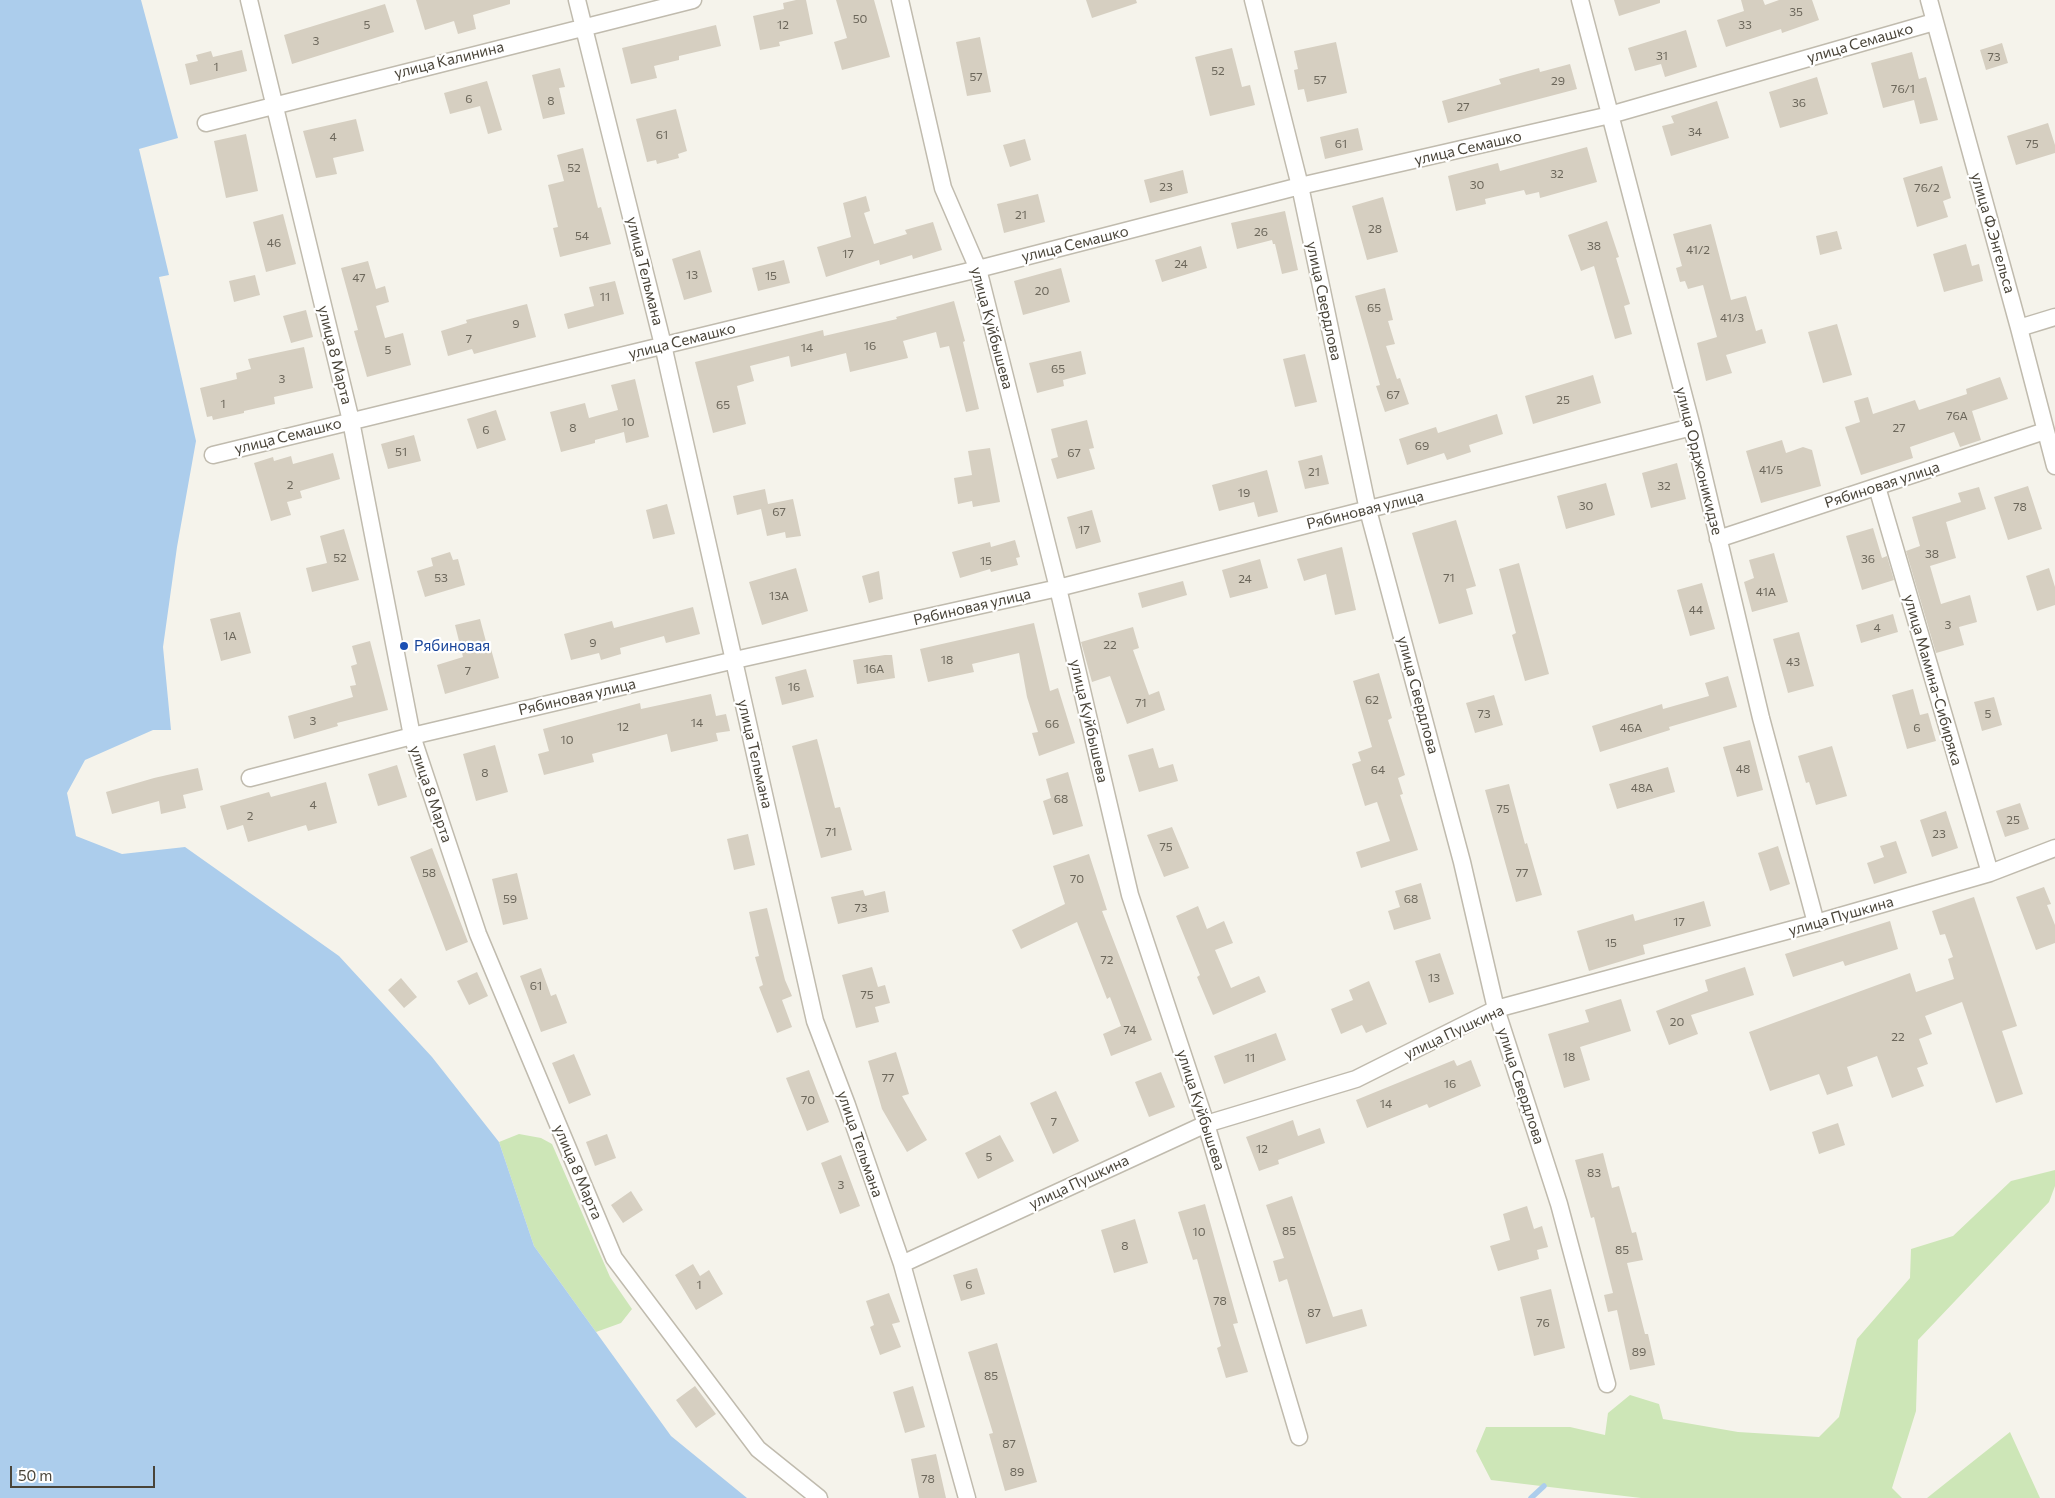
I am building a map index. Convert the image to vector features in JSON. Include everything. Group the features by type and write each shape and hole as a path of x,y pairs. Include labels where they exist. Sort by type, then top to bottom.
{"street":[{"name":"улица 8 Марта","path":"249,0 351,421 412,736 478,934 614,1258 758,1449 819,1498"},
{"name":"улица Тельмана","path":"576,0 663,345 815,1021 847,1105 902,1264 967,1498"},
{"name":"улица Калинина","path":"206,123 275,104 694,0"},
{"name":"улица Куйбышева","path":"900,0 943,188 978,269 1058,588 1130,895 1206,1124 1299,1437"},
{"name":"улица Свердлова","path":"1253,0 1300,186 1368,510 1462,862 1496,1009 1559,1204 1607,1384"},
{"name":"улица Орджоникидзе","path":"1580,0 1692,427 1761,718 1816,923"},
{"name":"улица Ф.Энгельса","path":"1929,0 2055,466"},
{"name":"улица Семашко","path":"213,455 978,269 1300,186 1610,116 1934,22"},
{"path":"2019,328 2055,317"},
{"name":"Рябиновая улица","path":"250,778 412,736 734,660 1058,588 1692,427"},
{"name":"Рябиновая улица","path":"1718,539 2045,431"},
{"name":"улица Мамина-Сибиряка","path":"1877,487 1990,873"},
{"name":"улица Пушкина","path":"902,1264 1206,1124 1356,1079 1496,1009 1816,923 1990,873 2055,848"}],"green space":[{"path":"519,1134 541,1138 552,1144 610,1277 632,1309 621,1323 596,1332 534,1246 499,1142"},
{"path":"2055,1170 2055,1186 2049,1202 1918,1340 1916,1411 1892,1488 1902,1498 1641,1498 1491,1480 1476,1451 1486,1427 1570,1427 1605,1435 1608,1413 1630,1395 1659,1404 1663,1419 1738,1432 1819,1437 1839,1417 1857,1339 1910,1278 1911,1249 1953,1236 2011,1181"},
{"path":"2010,1432 2040,1498 1927,1498"}],"water":[{"path":"0,0 141,0 178,138 139,149 169,275 159,277 196,441 177,547 163,647 171,730 153,730 85,760 67,793 76,836 122,854 185,847 339,956 432,1057 499,1142 534,1246 671,1436 747,1498 0,1498"}],"building":[{"path":"416,0 510,0 510,4 473,15 476,29 458,34 454,21 425,30"},
{"path":"806,0 813,34 779,42 780,46 760,50 753,16 784,9 783,3"},
{"path":"836,0 874,0 890,57 842,70 834,42 847,38"},
{"path":"1086,0 1136,0 1137,3 1092,18"},
{"path":"1614,0 1660,0 1660,3 1619,16"},
{"path":"1741,0 1763,0 1765,5 1779,0 1812,0 1819,20 1782,33 1781,29 1726,47 1717,20 1744,11"},
{"path":"385,4 394,32 292,64 284,35"},
{"path":"716,25 721,46 679,56 679,60 654,66 657,78 631,84 622,48"},
{"path":"1686,30 1697,67 1665,77 1661,64 1635,71 1628,48"},
{"path":"980,37 991,92 967,96 956,42"},
{"path":"1336,42 1347,93 1307,102 1304,89 1298,90 1294,70 1298,69 1294,51"},
{"path":"2002,43 2008,63 1986,70 1980,50"},
{"path":"1232,48 1242,87 1250,85 1255,105 1210,116 1195,57"},
{"path":"242,50 247,71 190,85 185,64 198,61 196,55 211,51 213,57"},
{"path":"1912,52 1919,79 1926,77 1938,120 1920,124 1914,100 1883,108 1871,63"},
{"path":"1570,64 1577,89 1448,123 1442,101 1501,84 1499,79 1539,68 1540,72"},
{"path":"560,68 565,87 559,88 565,114 543,119 532,75"},
{"path":"1817,77 1828,114 1780,128 1769,92"},
{"path":"487,81 502,130 488,134 480,106 450,114 444,93"},
{"path":"1717,101 1729,138 1671,156 1662,126 1674,123 1671,116"},
{"path":"676,109 687,151 678,154 679,158 657,164 656,160 647,162 636,119"},
{"path":"356,119 364,151 333,158 337,174 316,178 303,131"},
{"path":"2048,123 2055,145 2055,153 2016,165 2007,136"},
{"path":"1358,128 1363,150 1325,159 1320,137"},
{"path":"246,134 258,191 226,198 214,141"},
{"path":"1025,139 1031,160 1010,167 1003,145"},
{"path":"1587,147 1597,182 1540,198 1539,192 1526,195 1524,190 1485,199 1486,204 1456,211 1448,176 1498,163 1500,171"},
{"path":"583,148 598,208 601,207 611,244 560,257 553,228 558,227 548,185 564,181 557,155"},
{"path":"1942,166 1951,198 1943,201 1948,217 1917,227 1903,178"},
{"path":"1183,170 1188,193 1150,203 1144,180"},
{"path":"1038,194 1045,222 1004,233 997,204"},
{"path":"866,196 870,211 864,213 874,244 907,234 905,230 933,222 942,250 913,259 912,255 880,265 879,260 826,277 817,247 851,237 843,203"},
{"path":"1383,197 1398,252 1367,260 1352,206"},
{"path":"1285,211 1298,270 1282,274 1275,244 1273,244 1272,240 1237,249 1231,223"},
{"path":"283,214 296,264 266,272 253,222"},
{"path":"1607,221 1619,257 1616,258 1630,304 1624,306 1632,334 1615,339 1594,266 1581,271 1568,235"},
{"path":"1711,224 1731,300 1746,296 1756,331 1762,329 1766,343 1726,355 1732,373 1706,381 1697,343 1717,337 1703,285 1688,289 1685,281 1680,282 1676,268 1682,266 1673,234"},
{"path":"1837,231 1842,249 1820,255 1816,236"},
{"path":"1966,244 1972,266 1979,264 1983,281 1944,292 1933,254"},
{"path":"1201,246 1207,268 1162,282 1155,260"},
{"path":"700,250 712,292 684,300 672,259"},
{"path":"784,260 790,283 758,291 752,268"},
{"path":"368,261 376,289 385,286 389,302 376,306 385,338 403,333 411,365 367,377 354,331 358,330 341,268"},
{"path":"1061,268 1070,302 1023,315 1014,281"},
{"path":"255,275 260,295 234,302 229,281"},
{"path":"615,281 624,314 568,329 564,314 594,306 589,287"},
{"path":"1385,288 1393,320 1388,321 1395,344 1386,346 1397,379 1400,378 1409,404 1385,412 1376,386 1380,385 1355,296"},
{"path":"954,301 965,341 963,342 979,409 966,412 949,346 940,348 936,332 903,341 908,358 850,372 846,353 791,367 789,356 750,366 754,381 737,386 746,424 713,433 695,362 823,330 824,336 897,319 896,317"},
{"path":"527,304 536,337 474,354 472,349 448,356 441,331 467,323 466,320"},
{"path":"306,310 313,337 291,343 283,316"},
{"path":"1837,324 1852,375 1823,383 1808,332"},
{"path":"304,347 313,388 274,397 275,404 244,411 244,413 213,420 212,416 207,417 200,388 237,379 236,373 251,369 248,359"},
{"path":"1081,351 1086,374 1063,380 1064,386 1037,393 1029,363"},
{"path":"1305,354 1317,402 1295,407 1283,359"},
{"path":"1593,375 1601,403 1533,424 1525,396"},
{"path":"2000,377 2008,399 1972,411 1981,440 1960,447 1954,432 1910,447 1913,458 1861,475 1845,427 1860,422 1854,401 1868,397 1873,414 1915,400 1919,410 1967,394 1966,389"},
{"path":"635,379 649,437 626,443 624,432 595,440 595,443 561,452 550,412 585,403 589,418 618,410 611,385"},
{"path":"496,410 506,440 477,449 467,419"},
{"path":"1497,414 1503,434 1469,445 1471,452 1447,460 1444,453 1407,465 1399,439 1436,427 1438,433"},
{"path":"1087,420 1094,448 1089,449 1095,469 1057,479 1051,459 1058,457 1051,429"},
{"path":"414,435 421,461 388,469 381,444"},
{"path":"1782,440 1786,453 1803,447 1812,450 1821,486 1761,503 1746,451"},
{"path":"990,448 1000,502 973,507 972,501 958,504 954,478 972,475 968,451"},
{"path":"333,453 340,479 300,491 302,498 287,502 291,515 271,521 254,463 273,457 274,461 291,456 293,464"},
{"path":"1322,455 1329,484 1305,489 1298,461"},
{"path":"1677,463 1686,499 1651,508 1642,473"},
{"path":"1267,470 1278,512 1258,517 1254,502 1219,511 1212,485"},
{"path":"1606,483 1615,515 1566,529 1557,496"},
{"path":"2028,486 2042,529 2008,540 1994,497"},
{"path":"1979,487 1986,509 1946,522 1956,558 1930,566 1941,604 1970,595 1977,622 1959,627 1964,645 1936,653 1906,551 1920,546 1912,517 1961,502 1958,493"},
{"path":"765,489 768,504 793,499 801,536 786,538 785,532 767,536 761,509 737,515 733,496"},
{"path":"667,504 675,534 653,539 646,510"},
{"path":"1092,510 1101,542 1076,549 1067,517"},
{"path":"1456,520 1476,586 1466,589 1473,614 1439,624 1412,533"},
{"path":"1873,528 1882,558 1887,556 1894,580 1862,590 1846,536"},
{"path":"344,529 359,580 312,592 306,568 327,563 320,536"},
{"path":"1015,540 1020,557 1016,558 1018,565 991,572 990,569 960,578 952,552 990,542 991,547"},
{"path":"1342,547 1356,610 1335,615 1326,574 1304,581 1297,559"},
{"path":"450,552 453,560 458,559 465,585 425,597 417,571 433,566 431,558"},
{"path":"1774,553 1788,602 1752,612 1744,582 1754,578 1749,560"},
{"path":"1260,559 1268,588 1230,598 1222,570"},
{"path":"1519,563 1549,674 1525,681 1512,635 1516,633 1499,569"},
{"path":"796,568 808,611 762,625 749,582"},
{"path":"2049,568 2055,587 2055,605 2037,611 2026,576"},
{"path":"879,571 883,599 869,603 862,576"},
{"path":"1183,581 1187,595 1142,608 1138,593"},
{"path":"1702,583 1715,629 1690,636 1677,590"},
{"path":"693,607 700,634 666,643 664,636 620,648 621,654 601,660 599,653 571,660 564,634 612,621 614,628"},
{"path":"240,612 251,653 221,661 210,619"},
{"path":"1893,614 1898,632 1861,643 1856,625"},
{"path":"480,619 488,649 491,649 499,678 445,694 437,665 463,657 455,625"},
{"path":"1034,623 1050,691 1058,688 1075,743 1039,756 1032,733 1038,732 1027,697 1019,653 972,664 974,672 928,682 920,649"},
{"path":"1133,627 1139,648 1133,650 1149,695 1159,691 1165,710 1127,724 1110,676 1092,682 1081,642"},
{"path":"1799,632 1814,686 1788,693 1773,639"},
{"path":"370,641 388,710 337,723 338,726 294,739 288,716 353,697 350,686 356,685 351,666 357,664 352,646"},
{"path":"892,655 895,678 857,684 853,660"},
{"path":"806,669 814,697 782,705 775,677"},
{"path":"1379,673 1392,718 1388,720 1405,775 1398,778 1403,794 1400,795 1418,850 1361,868 1356,852 1390,841 1377,802 1365,806 1352,764 1361,761 1358,752 1372,747 1353,681"},
{"path":"1728,676 1737,707 1669,727 1670,730 1600,752 1592,726 1662,704 1663,709 1709,696 1705,683"},
{"path":"1913,689 1920,715 1928,713 1936,741 1907,749 1892,695"},
{"path":"711,694 716,716 726,714 730,731 716,733 718,741 671,752 667,734 592,754 594,762 544,775 538,754 549,751 543,729 640,703 641,709"},
{"path":"1494,695 1503,725 1475,733 1466,703"},
{"path":"1994,697 2002,725 1982,731 1974,702"},
{"path":"817,739 835,808 840,807 852,850 821,858 792,746"},
{"path":"1750,740 1763,790 1737,797 1723,747"},
{"path":"495,745 508,792 476,801 463,754"},
{"path":"1832,746 1847,796 1816,805 1809,782 1806,783 1798,756"},
{"path":"1153,748 1159,768 1173,764 1178,781 1139,792 1128,755"},
{"path":"397,765 407,797 378,806 368,774"},
{"path":"1668,767 1675,792 1617,809 1609,784"},
{"path":"198,768 203,790 183,795 186,808 161,814 159,801 112,814 106,792"},
{"path":"1068,772 1083,826 1053,835 1043,801 1051,798 1046,779"},
{"path":"326,782 337,823 308,831 306,825 248,842 243,825 227,830 220,806 269,792 271,797"},
{"path":"1509,784 1525,844 1527,843 1542,895 1516,902 1485,790"},
{"path":"2020,803 2029,829 2005,837 1996,811"},
{"path":"1946,811 1958,848 1932,857 1920,820"},
{"path":"1172,827 1189,868 1164,877 1147,835"},
{"path":"748,834 755,865 734,870 727,839"},
{"path":"1896,841 1907,873 1874,884 1867,863 1884,857 1880,846"},
{"path":"1778,846 1790,884 1770,891 1758,853"},
{"path":"432,848 468,942 446,951 410,857"},
{"path":"1089,854 1107,910 1102,911 1152,1040 1111,1056 1103,1034 1121,1026 1110,997 1107,999 1077,922 1021,949 1012,930 1065,904 1053,866"},
{"path":"517,873 528,919 503,925 492,879"},
{"path":"1421,883 1431,919 1394,930 1388,911 1400,907 1395,891"},
{"path":"2044,887 2051,904 2047,905 2055,925 2055,943 2036,950 2016,897"},
{"path":"863,890 865,896 885,891 889,912 838,924 831,897"},
{"path":"1974,897 2017,1026 2002,1031 2023,1094 1996,1103 1962,1002 1925,1016 1932,1034 1919,1039 1928,1064 1917,1068 1924,1086 1892,1098 1877,1056 1847,1067 1853,1086 1827,1095 1819,1074 1770,1091 1749,1032 1910,973 1916,992 1954,979 1948,959 1953,957 1945,934 1940,935 1932,911"},
{"path":"1704,901 1711,926 1643,945 1645,954 1589,971 1577,931 1633,914 1635,921"},
{"path":"1198,906 1207,929 1224,921 1233,943 1215,950 1231,988 1259,976 1266,992 1213,1015 1197,977 1200,975 1176,916"},
{"path":"767,908 785,980 792,996 782,1000 792,1027 777,1033 759,987 763,985 755,957 759,956 749,912"},
{"path":"1890,921 1898,949 1845,966 1843,961 1793,977 1785,954"},
{"path":"1440,953 1454,994 1429,1003 1415,961"},
{"path":"872,967 878,987 885,985 890,1003 875,1007 879,1022 856,1028 842,975"},
{"path":"1745,967 1754,995 1691,1015 1698,1034 1669,1045 1656,1011 1708,991 1705,980"},
{"path":"541,968 551,996 556,994 567,1023 541,1032 520,976"},
{"path":"477,972 488,996 469,1005 457,981"},
{"path":"401,978 417,997 404,1008 388,990"},
{"path":"1369,981 1387,1024 1366,1033 1362,1025 1341,1034 1331,1009 1353,1000 1349,990"},
{"path":"1621,999 1631,1031 1580,1047 1590,1080 1564,1088 1548,1034 1589,1022 1585,1010"},
{"path":"1276,1033 1286,1060 1224,1084 1214,1056"},
{"path":"896,1052 909,1094 902,1096 927,1140 907,1152 882,1109 868,1061"},
{"path":"574,1054 591,1095 569,1104 552,1063"},
{"path":"1454,1060 1457,1066 1471,1060 1481,1086 1429,1108 1427,1104 1367,1128 1356,1100"},
{"path":"809,1070 829,1122 807,1131 786,1078"},
{"path":"1161,1072 1175,1107 1149,1117 1135,1082"},
{"path":"1056,1091 1079,1141 1053,1154 1030,1103"},
{"path":"1293,1120 1298,1136 1320,1128 1325,1143 1278,1160 1279,1164 1259,1171 1246,1137"},
{"path":"1838,1123 1845,1145 1819,1154 1812,1132"},
{"path":"607,1134 616,1158 595,1166 586,1142"},
{"path":"1000,1135 1014,1161 978,1179 965,1153"},
{"path":"1603,1153 1612,1188 1619,1186 1632,1233 1636,1232 1643,1260 1627,1263 1655,1365 1630,1370 1617,1310 1608,1312 1604,1295 1613,1293 1594,1217 1591,1218 1575,1160"},
{"path":"841,1155 860,1206 840,1214 821,1163"},
{"path":"631,1191 643,1210 623,1223 611,1205"},
{"path":"1292,1196 1333,1317 1362,1309 1367,1326 1306,1344 1287,1279 1279,1282 1273,1261 1284,1258 1266,1205"},
{"path":"1205,1204 1238,1323 1233,1324 1248,1372 1226,1378 1217,1348 1221,1346 1197,1259 1193,1260 1178,1212"},
{"path":"1527,1206 1534,1229 1542,1226 1548,1247 1537,1250 1539,1259 1498,1271 1490,1246 1510,1240 1503,1214"},
{"path":"1135,1219 1148,1263 1114,1273 1101,1230"},
{"path":"693,1264 700,1276 709,1270 723,1294 696,1310 675,1275"},
{"path":"977,1268 985,1294 961,1301 953,1275"},
{"path":"1551,1289 1565,1348 1534,1356 1520,1297"},
{"path":"889,1293 900,1322 892,1324 901,1347 880,1355 870,1327 874,1325 866,1301"},
{"path":"997,1343 1037,1482 1005,1491 989,1434 993,1433 968,1352"},
{"path":"695,1386 716,1414 696,1428 676,1400"},
{"path":"913,1386 925,1427 905,1433 893,1392"},
{"path":"936,1454 946,1498 919,1498 911,1459"}],"waterway":[{"path":"1531,1498 1544,1486"}],"place":[{"name":"Рябиновая","path":"404,646"}]}
